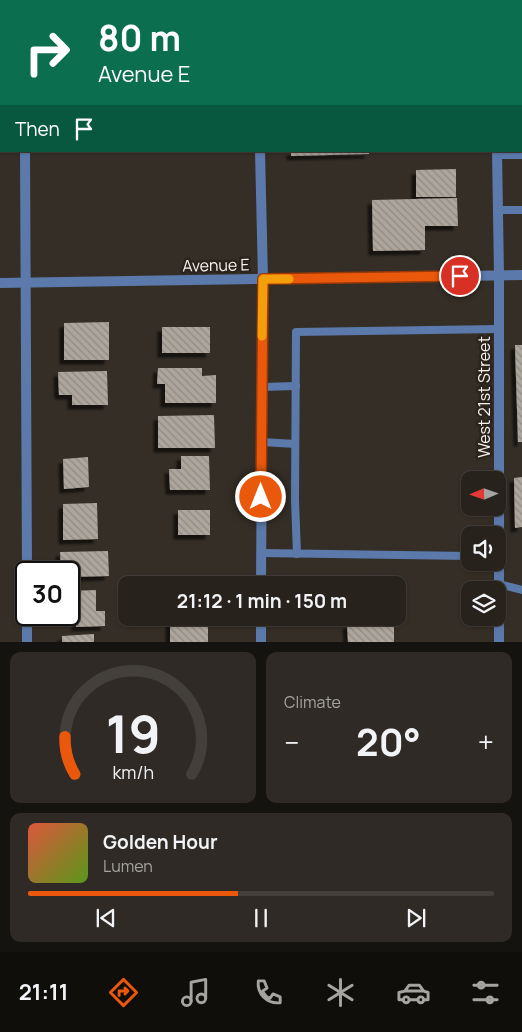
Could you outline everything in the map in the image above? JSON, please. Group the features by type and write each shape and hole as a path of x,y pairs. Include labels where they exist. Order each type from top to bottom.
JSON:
{"street":[{"path":"25,152 27,561"},
{"path":"260,152 263,279 261,576"},
{"name":"West 21st Street","path":"497,153 499,275 498,526"},
{"name":"Avenue E","path":"0,284 522,275"},
{"path":"27,626 27,642"},
{"path":"261,626 261,642"},
{"name":"West 21st Street","path":"499,626 499,642"}],"lane":[{"path":"497,153 522,155"},
{"path":"498,210 522,210"},
{"path":"297,554 295,444 296,332 499,330"},
{"path":"262,387 296,386"},
{"path":"262,442 295,444"},
{"path":"261,553 461,556"},
{"path":"506,586 522,590"}],"building":[{"path":"291,152 369,152 369,154 291,156"},
{"path":"456,169 456,197 416,197 416,170"},
{"path":"457,198 458,226 425,226 425,250 373,251 372,200"},
{"path":"109,322 109,360 64,360 64,323"},
{"path":"162,327 210,327 210,353 162,353"},
{"path":"515,345 522,345 522,442 518,442"},
{"path":"158,368 202,368 202,376 216,375 216,403 165,403 165,384 157,384"},
{"path":"107,371 108,405 72,405 72,395 59,395 58,372"},
{"path":"214,415 215,448 158,448 158,416"},
{"path":"181,456 209,456 210,490 170,490 169,469 181,469"},
{"path":"88,457 89,487 64,489 63,459"},
{"path":"522,477 522,527 515,528 514,478"},
{"path":"97,503 98,539 63,540 63,504"},
{"path":"178,510 210,510 210,535 178,535"},
{"path":"108,551 109,576 80,577 80,561 60,561 60,552"},
{"path":"96,590 96,611 105,611 105,626 76,627 80,626 80,591"},
{"path":"170,626 208,626 208,642 170,642"},
{"path":"347,626 394,626 394,642 348,642"},
{"path":"94,634 94,642 62,642 62,636"}],"slow traffic":[{"path":"262,336 263,279 289,279"}],"route":[{"path":"261,497 263,279 460,276"}]}
